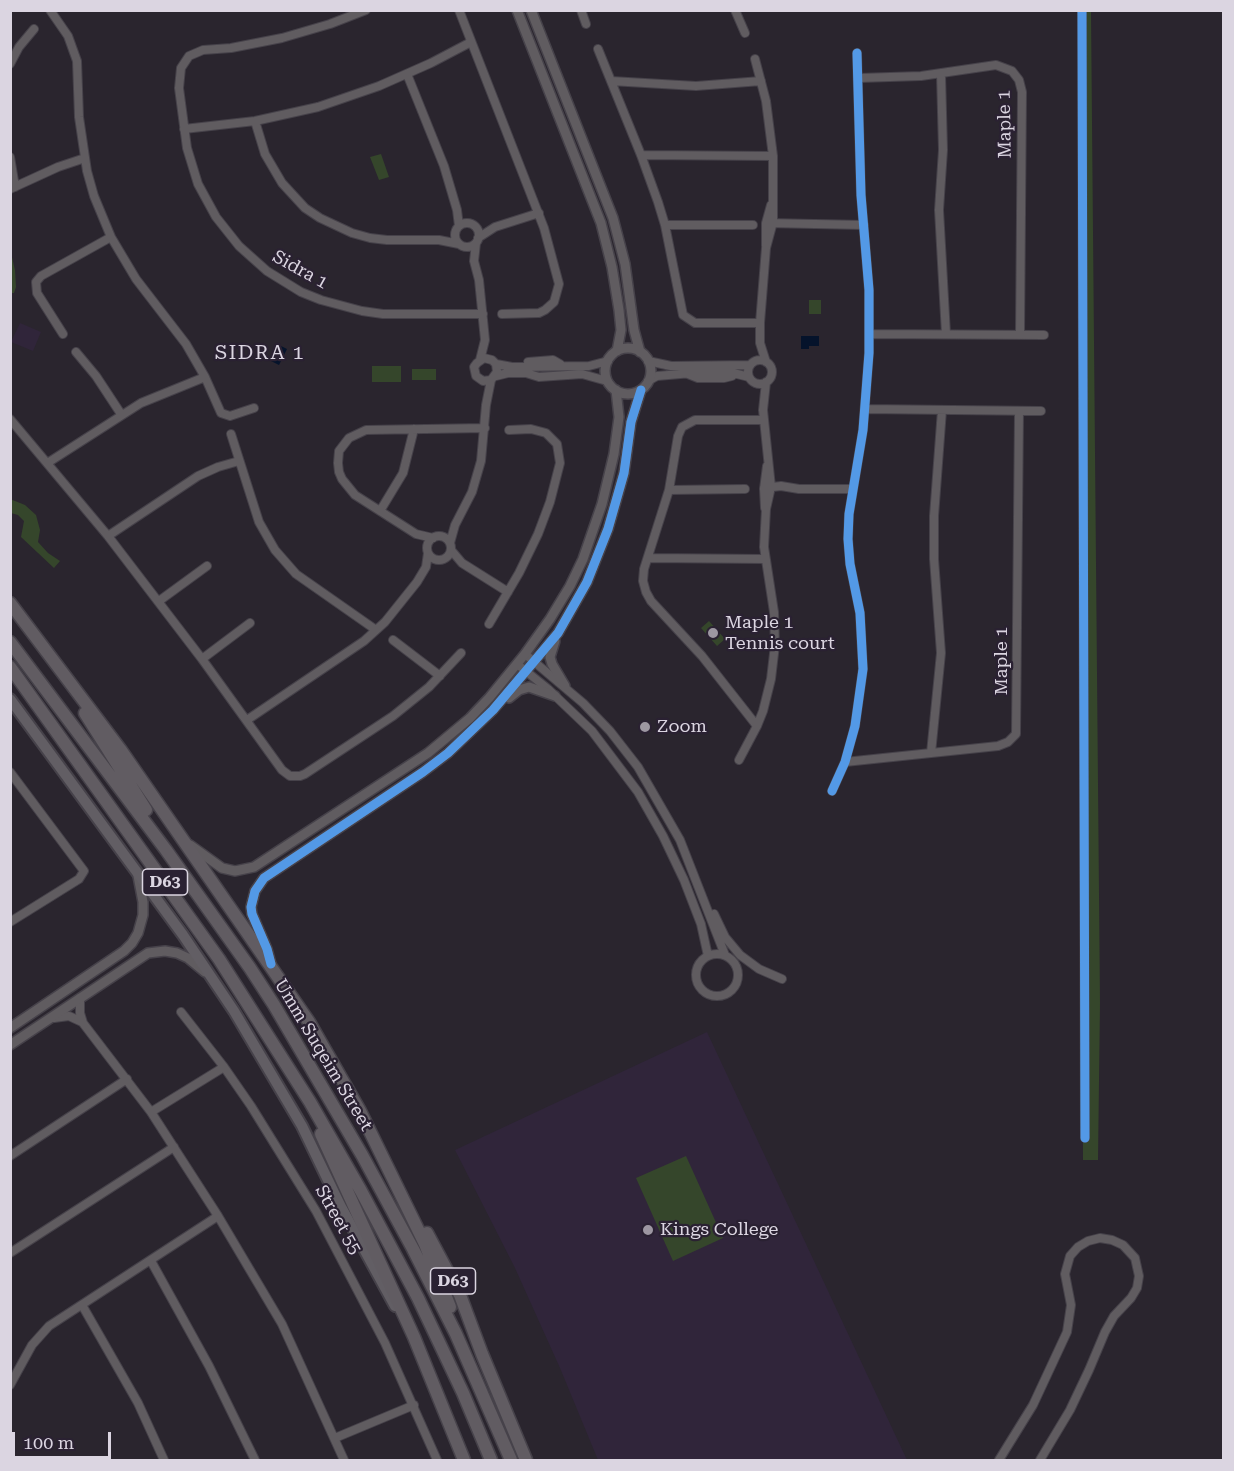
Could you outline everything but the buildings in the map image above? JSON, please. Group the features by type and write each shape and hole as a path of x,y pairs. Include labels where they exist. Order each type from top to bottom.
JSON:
{"main road":[{"path":"10,603 120,748 309,1022 360,1111 433,1263 446,1294 456,1334"},
{"name":"Umm Suqeim Street","path":"10,642 250,968 313,1071 396,1217 456,1334 511,1461"},
{"name":"Umm Suqeim Street","path":"10,667 214,951 310,1102 418,1298 455,1374 491,1461"},
{"path":"68,679 97,733 180,860 202,900"},
{"path":"10,699 212,978 290,1104 373,1267 414,1337"},
{"name":"Umm Suqeim Street","path":"310,1102 338,1174 414,1337 464,1461"},
{"name":"Umm Suqeim Street","path":"360,1111 453,1279 526,1461"}],"street":[{"path":"50,10 68,36 77,62 79,117 85,158 94,196 111,237 136,279 186,344 224,415 230,416 254,408"},
{"name":"Sidra 1","path":"366,10 330,24 282,38 196,52 184,61 179,88 189,157 198,184 216,217 252,259 283,281 321,300 362,311 394,314 483,314"},
{"path":"459,10 539,213 560,284 557,297 551,307 539,313 502,314"},
{"path":"517,10 601,223 612,267 621,330 617,351 608,361 605,371 607,381"},
{"path":"531,10 613,218 625,264 634,330 640,352 648,361 651,375 641,390 631,422 624,473 608,529 587,582 558,633 550,657 565,686"},
{"path":"581,10 586,24"},
{"path":"735,10 745,33"},
{"path":"1082,10 1085,1138"},
{"path":"10,64 19,47 34,29"},
{"path":"184,129 255,121 328,103 407,74 471,42"},
{"path":"598,49 641,155 665,225 681,311 686,319 700,323 760,323"},
{"path":"832,791 845,762 859,707 863,669 860,613 848,545 849,514 865,410 870,334 861,180 857,53"},
{"path":"740,760 758,726 771,679 775,645 774,612 765,559 768,463 762,401 771,369 766,362 760,343 766,248 772,203 773,156 769,121 755,59"},
{"name":"Maple 1","path":"858,78 900,78 996,65 1012,71 1021,86 1020,335"},
{"path":"407,74 444,166 456,205 455,238 474,261"},
{"path":"942,74 939,210 946,334"},
{"path":"611,81 696,86 761,81"},
{"path":"255,121 273,169 293,196 320,218 336,227 370,238 433,240 469,247 495,226"},
{"path":"641,155 773,156"},
{"path":"10,157 13,188 85,158"},
{"path":"456,205 478,232 474,261 485,340 494,362 493,378 486,405"},
{"path":"433,240 472,225 495,226 539,213"},
{"path":"665,225 753,225"},
{"path":"769,225 864,225"},
{"path":"63,334 37,293 36,282 41,276 111,237"},
{"path":"870,334 1044,335"},
{"path":"247,720 337,661 376,630 393,612 424,571 443,559 450,546 455,525 472,492 482,461 486,405 483,387 474,372 474,367 480,360 485,340"},
{"path":"760,343 748,374 762,401"},
{"path":"617,351 629,348 640,352"},
{"path":"76,352 122,414"},
{"path":"480,360 508,367 522,366 529,361 548,360 561,365 589,366 608,361"},
{"path":"648,361 670,366 752,364 758,360 766,362"},
{"path":"271,964 251,907 255,891 264,878 423,772 448,753 493,710 526,672 530,658 583,559 605,495 618,430 620,408 616,390 607,381 582,374 539,377 526,373 513,373 480,380"},
{"path":"648,381 657,376 687,373 702,379 724,378 736,374 766,382"},
{"path":"49,462 122,414 155,396 205,377"},
{"path":"616,390 631,393 641,390"},
{"path":"865,410 1041,411"},
{"path":"931,753 941,660 934,559 934,516 942,410"},
{"name":"Maple 1","path":"845,762 1003,745 1016,734 1019,411"},
{"path":"10,419 49,462 159,601 285,774 300,776 393,716 440,676 461,652"},
{"path":"758,726 702,656 651,601 643,581 669,490 678,436 686,424 700,420 764,420"},
{"path":"462,563 450,546 437,538 416,534 355,495 342,479 338,463 339,451 349,438 366,430 485,428"},
{"path":"380,511 403,473 414,429"},
{"path":"489,624 538,534 553,494 560,463 557,444 546,433 531,429 508,430"},
{"path":"231,434 259,522 280,556 296,574 376,630"},
{"path":"108,536 198,476 239,461"},
{"path":"669,490 745,489"},
{"path":"767,490 853,489"},
{"path":"424,571 428,551 437,538 455,525"},
{"path":"416,534 433,559 462,563 508,592"},
{"path":"648,558 765,559"},
{"path":"159,601 207,566"},
{"path":"202,659 250,623"},
{"path":"181,838 219,867 235,871 255,867 428,753 450,736 489,698 517,664 530,658 558,633"},
{"path":"393,640 440,676"},
{"path":"530,658 565,686 610,731 638,767 680,840 705,899 725,937 740,955 759,969 782,979"},
{"path":"517,664 586,725 609,750 624,771 651,814 684,880 701,924 708,956"},
{"path":"493,710 524,688 534,687 555,696"},
{"path":"10,771 83,868 83,874 69,885 11,920"},
{"path":"10,1028 118,955 135,938 142,921 143,902 138,873"},
{"path":"705,899 717,940 725,955 735,964 738,976 732,990 718,996 704,992 697,982 696,970 702,959 713,954 725,955"},
{"path":"10,1045 133,962 154,952 171,952 188,958 212,978"},
{"path":"80,998 83,1023"},
{"name":"Street 55","path":"181,1012 224,1067 294,1174 337,1248 385,1343 437,1461"},
{"path":"45,1021 65,1016 77,1018 83,1023 151,1112 218,1216 282,1324 344,1461"},
{"path":"151,1112 224,1067"},
{"path":"10,1156 127,1079"},
{"path":"10,1253 174,1147"},
{"path":"10,1385 32,1345 58,1319 218,1216"},
{"path":"999,1461 1037,1396 1067,1332 1071,1319 1071,1305 1065,1274 1070,1256 1088,1241 1100,1238 1112,1240 1123,1245 1135,1258 1139,1276 1137,1288 1104,1332 1070,1410 1040,1461"},
{"path":"151,1261 205,1357 255,1461"},
{"path":"82,1305 138,1403 164,1461"},
{"path":"335,1438 414,1405"}],"shaded area":[{"path":"20,323 41,332 33,351 11,342"},
{"name":"Kings College","path":"707,1032 907,1460 598,1460 515,1268 455,1150"}],"green space":[{"path":"1078,11 1091,11 1100,1003 1098,1160 1083,1160"},
{"path":"381,154 389,177 379,180 370,157"},
{"path":"11,253 15,270 14,293 11,293"},
{"path":"809,300 821,300 821,314 809,314"},
{"path":"372,366 401,366 401,382 372,382"},
{"path":"412,369 436,369 436,380 412,380"},
{"path":"10,499 25,505 36,515 40,530 38,542 60,561 54,568 21,537 24,521 18,515 11,513"},
{"name":"Maple 1 Tennis court","path":"709,621 725,639 717,646 701,628"},
{"path":"686,1156 723,1238 673,1261 636,1178"}],"water":[{"path":"801,336 819,336 819,346 801,349"},
{"path":"277,344 287,349 279,365 271,361"}],"cycle path":[{"path":"1082,10 1085,1138"},
{"path":"832,791 845,762 855,726 863,669 860,613 850,564 848,539 849,514 863,430 869,353 869,290 861,195 857,53"},
{"path":"271,964 251,907 255,891 264,878 448,753 493,710 558,633 587,582 608,529 624,473 631,422 641,390"}],"place":[{"name":"Maple 1 Tennis court","path":"713,633"},
{"name":"Zoom","path":"645,727"},
{"name":"Kings College","path":"648,1230"}],"district":[{"name":"SIDRA 1","path":"260,353"}]}
